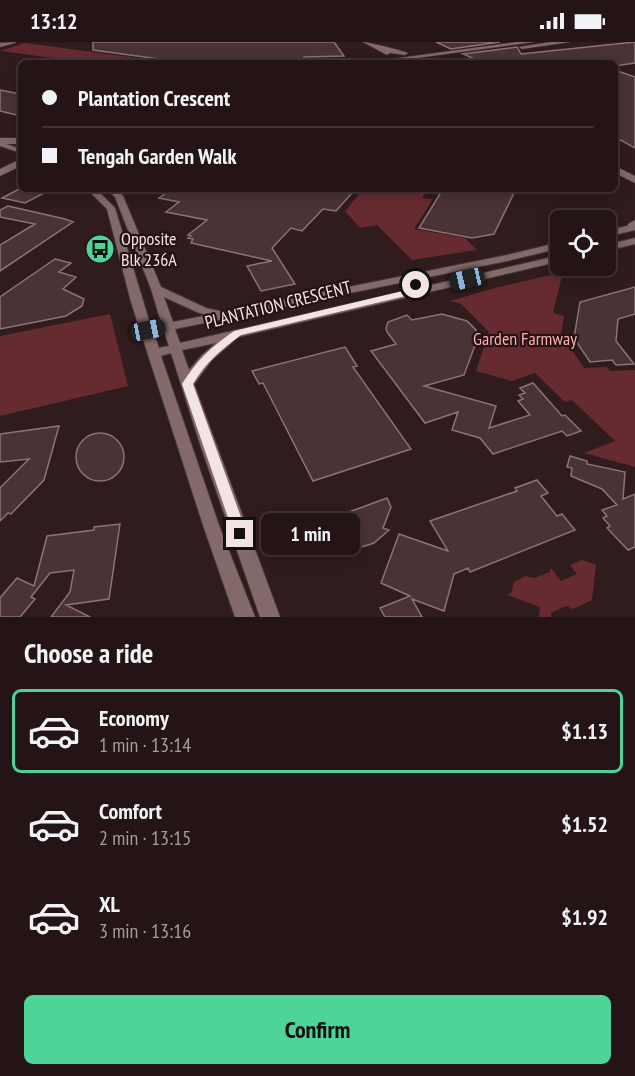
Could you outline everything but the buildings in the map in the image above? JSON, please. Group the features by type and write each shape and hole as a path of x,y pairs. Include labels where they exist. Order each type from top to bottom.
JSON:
{"street":[{"path":"1,43 13,42"},
{"path":"411,60 430,55 531,42"},
{"path":"423,60 567,42"},
{"path":"364,45 398,60"},
{"path":"375,50 430,55"},
{"path":"375,50 386,60"},
{"path":"361,60 370,56 375,50"},
{"path":"437,60 443,58"},
{"path":"0,142 18,141"},
{"path":"0,142 18,151"},
{"path":"0,153 18,159"},
{"path":"0,162 18,159"},
{"path":"0,175 18,159"},
{"path":"618,172 635,180"},
{"path":"0,175 18,173"},
{"path":"618,180 635,189"},
{"path":"93,192 111,208 137,302 212,528 245,617"},
{"path":"114,192 119,196 156,289 187,384 270,617"},
{"path":"616,231 634,226"},
{"path":"616,246 635,241"},
{"name":"PLANTATION CRESCENT","path":"148,330 550,247"},
{"name":"PLANTATION CRESCENT","path":"155,353 550,260"},
{"path":"403,279 416,285 411,292"},
{"path":"137,302 148,300 156,289"},
{"path":"156,289 202,311 224,315"},
{"path":"187,384 206,357 238,333"}],"green space":[{"path":"25,43 153,60 68,60 0,51"},
{"path":"361,192 426,192 422,198 433,199 414,229 465,238 477,250 412,260 377,225 360,228 345,211"},
{"name":"Garden Farmway","path":"550,275 562,276 553,313 564,316 561,334 584,368 607,367 610,371 635,370 635,467 584,453 615,441 572,400 565,402 535,373 512,381 476,371 489,332 461,304 450,301"},
{"path":"110,314 128,386 0,416 0,336"},
{"path":"582,560 596,565 592,600 573,609 566,606 551,613 551,617 539,617 540,607 507,595 511,593 514,582 526,576 534,578 550,572 550,567 561,581 577,574 570,565"}],"place":[{"name":"Opposite Blk 236A","path":"100,249"}],"route":[{"path":"240,534 187,384 198,366 214,349 238,333 411,292 416,285"}]}
